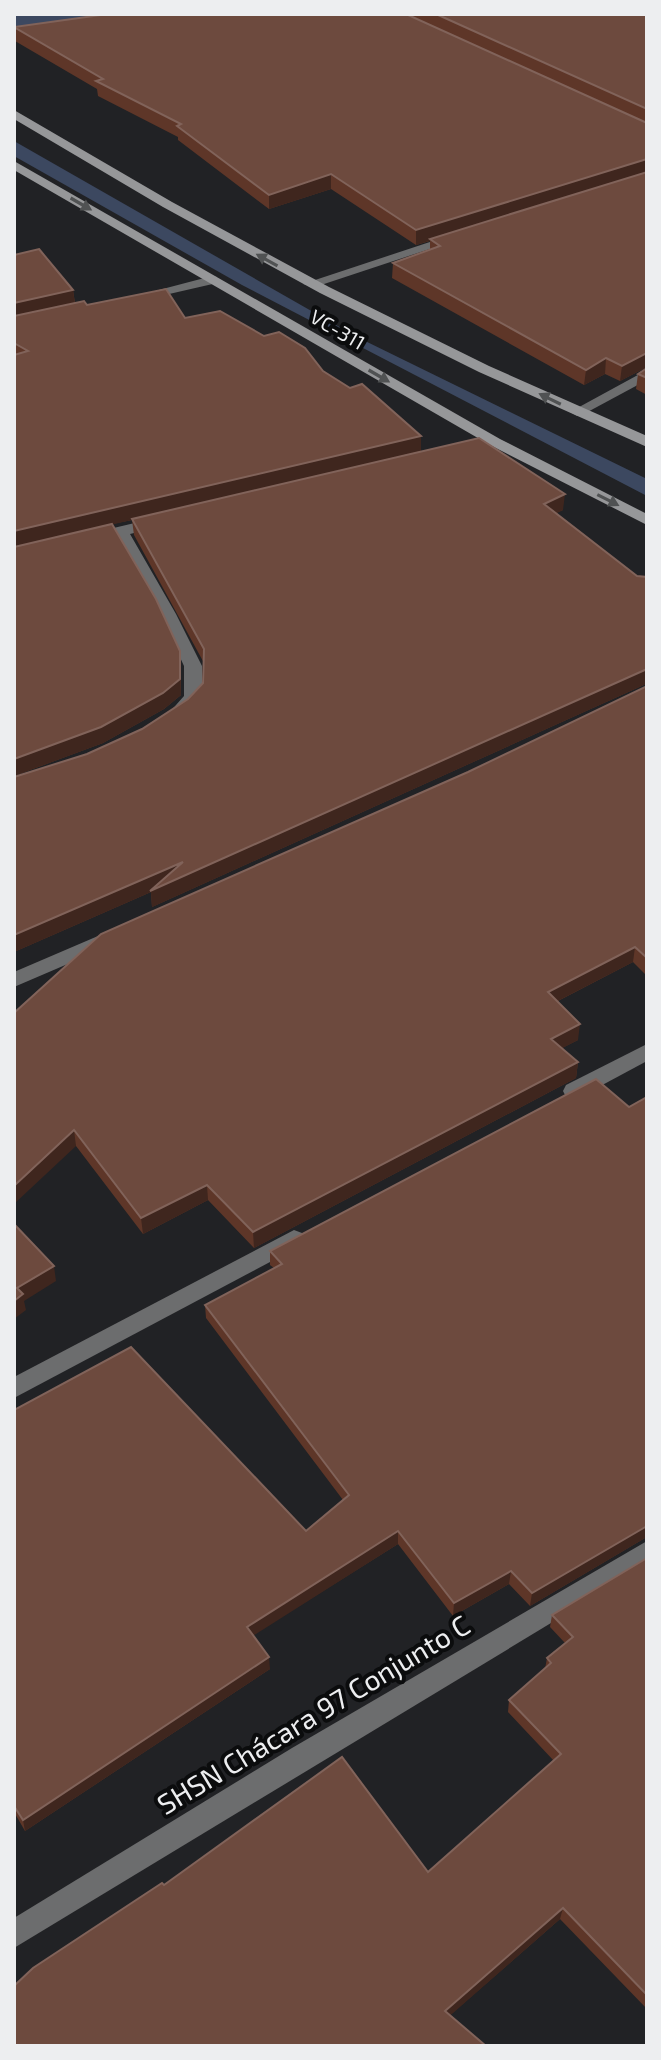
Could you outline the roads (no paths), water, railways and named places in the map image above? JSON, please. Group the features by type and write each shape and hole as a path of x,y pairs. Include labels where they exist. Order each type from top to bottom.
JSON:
{"main road":[{"path":"14,114 310,284 577,412 647,442"},
{"name":"VC-311","path":"14,165 495,442 647,520"}],"street":[{"path":"310,284 471,234"},
{"path":"121,301 212,280"},
{"path":"577,412 647,374"},
{"path":"464,450 495,442"},
{"path":"75,541 179,518"},
{"path":"120,531 168,614 193,666 193,697 182,711 164,723"},
{"path":"14,980 129,929"},
{"path":"549,1104 647,1052"},
{"path":"14,1388 309,1231"},
{"name":"SHSN Chácara 97 Conjunto C","path":"14,1934 301,1757 647,1552"}]}
